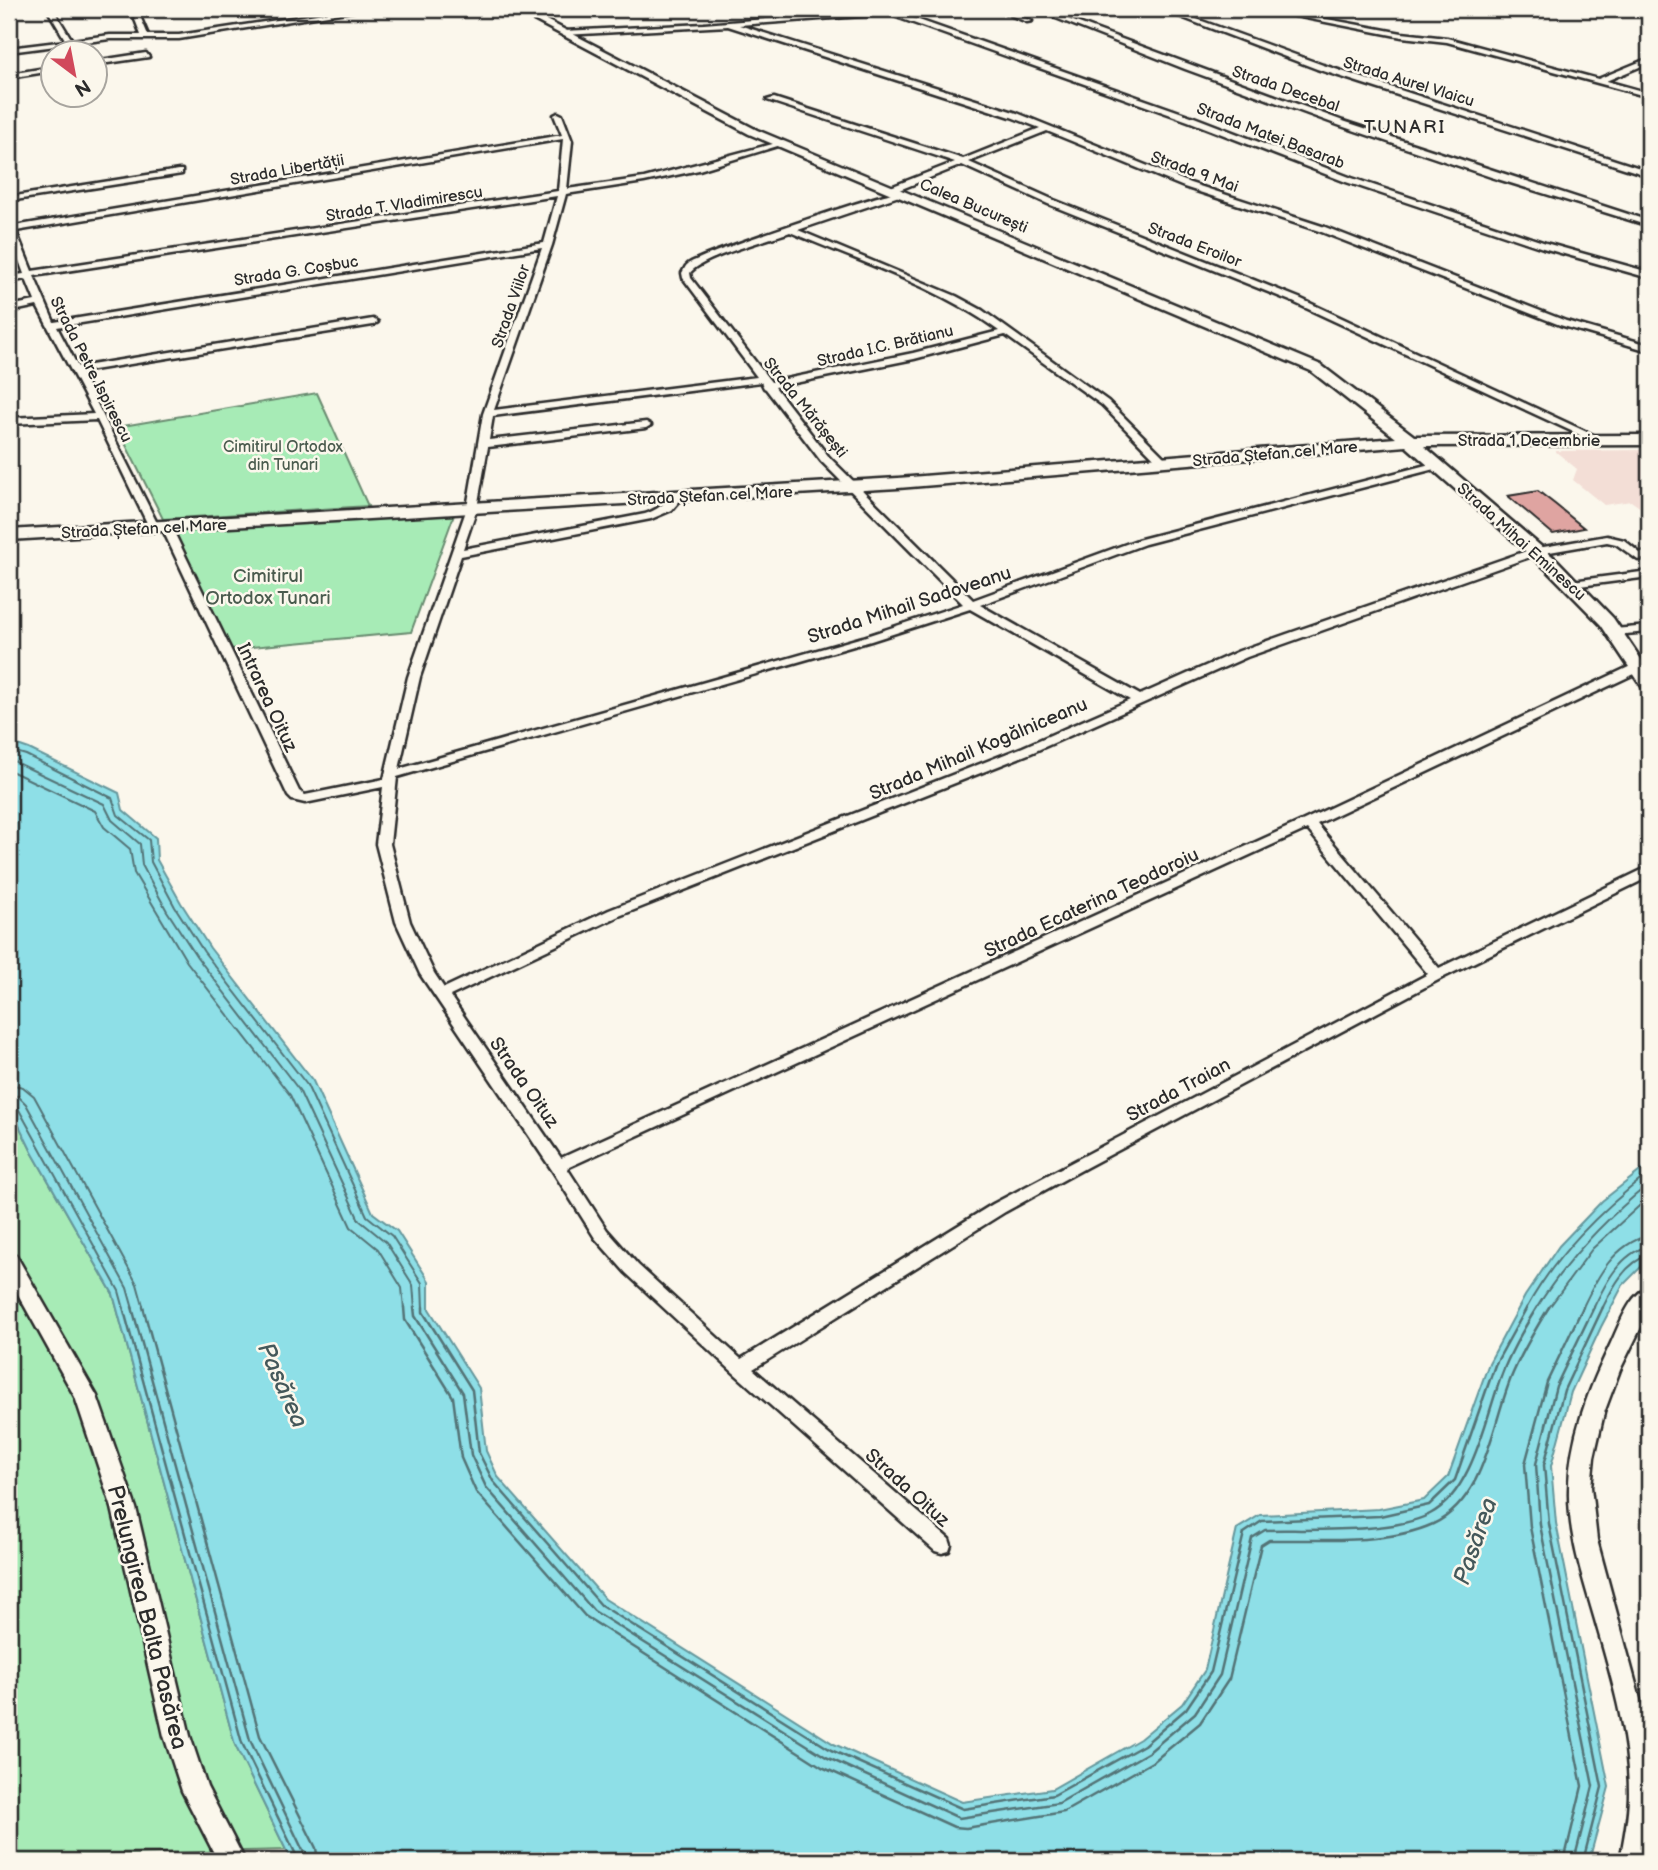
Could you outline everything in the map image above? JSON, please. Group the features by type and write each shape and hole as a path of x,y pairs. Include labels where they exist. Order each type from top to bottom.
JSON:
{"main road":[{"name":"Calea București","path":"519,9 721,118 1308,364 1329,377 1410,441"},
{"name":"Strada 1 Decembrie","path":"1410,441 1649,440"},
{"name":"Strada Ștefan cel Mare","path":"9,535 852,486 1166,463 1410,441"},
{"name":"Strada Mihai Eminescu","path":"1410,441 1572,584 1614,632 1649,684"}],"street":[{"path":"50,9 68,38"},
{"path":"134,9 146,38"},
{"path":"102,38 179,37 340,10 362,9"},
{"path":"564,33 921,9"},
{"path":"998,9 1029,22"},
{"name":"Strada Decebal","path":"1036,9 1204,75 1548,193 1649,224"},
{"name":"Strada Aurel Vlaicu","path":"1163,9 1329,70 1649,174"},
{"path":"1263,9 1402,35 1447,40 1649,95"},
{"name":"Strada Matei Basarab","path":"887,11 1191,119 1349,180 1546,246 1649,275"},
{"name":"Strada 9 Mai","path":"729,24 979,103 1048,128 1186,185 1322,229 1563,323 1649,348"},
{"path":"9,50 38,46"},
{"path":"108,61 146,55"},
{"path":"1600,81 1649,60"},
{"path":"9,76 38,71"},
{"name":"Strada Eroilor","path":"771,100 961,161 1051,202 1285,295 1599,440"},
{"name":"Strada Viilor","path":"472,508 488,414 548,245 562,193 566,136 558,115"},
{"name":"Strada Mărășești","path":"1048,128 961,161 895,192 717,254 691,266 686,273 764,382 825,459 971,605 1139,700"},
{"name":"Strada Libertății","path":"10,226 566,136"},
{"name":"Strada T. Vladimirescu","path":"9,279 668,176 780,144"},
{"path":"9,199 179,172"},
{"name":"Strada Petre Ispirescu","path":"10,226 13,240 50,325 160,527"},
{"name":"Strada I.C. Brătianu","path":"789,229 953,298 1008,331 1105,403 1166,463"},
{"name":"Strada G. Coșbuc","path":"50,325 548,245"},
{"path":"9,309 40,303"},
{"path":"75,370 373,322"},
{"name":"Strada I.C. Brătianu","path":"488,414 764,382 914,356 1008,331"},
{"path":"9,421 100,417"},
{"path":"483,444 646,425"},
{"name":"Strada Mihail Sadoveanu","path":"390,778 822,653 971,605 1141,542 1438,465"},
{"path":"455,554 647,517 663,512 673,505 678,497"},
{"name":"Strada Oituz","path":"472,508 414,677 390,778 383,844 403,922 440,995 558,1166 601,1234 740,1368 942,1545"},
{"name":"Intrarea Oituz","path":"160,527 293,793 305,799 390,778"},
{"name":"Strada Mihail Kogălniceanu","path":"440,995 614,913 990,765 1277,641 1536,551 1607,539 1620,542 1638,557 1649,555"},
{"path":"1572,584 1649,575"},
{"path":"1614,632 1649,629"},
{"name":"Strada Ecaterina Teodoroiu","path":"558,1166 1309,823 1639,667"},
{"path":"1309,823 1437,975"},
{"name":"Strada Traian","path":"740,1368 999,1208 1437,975 1649,872"},
{"name":"Prelungirea Balta Pasărea","path":"9,1260 86,1396 124,1508 147,1619 177,1736 195,1791 232,1861"},
{"path":"1633,1861 1640,1835 1643,1778 1634,1719 1584,1537 1580,1489 1584,1450 1601,1389 1635,1312 1649,1295"}],"shaded area":[{"path":"1649,450 1649,514 1631,501 1604,505 1573,480 1577,469 1555,451"}],"green space":[{"name":"Cimitirul Ortodox din Tunari","path":"317,393 368,506 163,519 117,427"},
{"name":"Cimitirul Ortodox Tunari","path":"454,515 411,632 231,649 173,531"},
{"path":"9,1105 32,1152 113,1294 235,1745 286,1850 9,1857"}],"water":[{"name":"Pasărea","path":"9,742 119,793 123,810 156,838 157,860 181,903 210,948 313,1081 373,1213 397,1231 429,1281 429,1309 479,1388 486,1451 498,1477 605,1599 834,1744 962,1802 1052,1789 1140,1739 1182,1704 1205,1670 1237,1529 1260,1515 1379,1509 1424,1500 1448,1477 1489,1363 1525,1296 1559,1246 1602,1201 1649,1164 1649,1259 1623,1285 1601,1327 1571,1392 1551,1466 1556,1523 1609,1787 1589,1861 294,1861 286,1850 235,1745 113,1294 32,1152 9,1105"}],"building":[{"path":"1538,491 1584,528 1553,534 1508,496"}],"district":[{"name":"TUNARI","path":"1405,126"}]}
